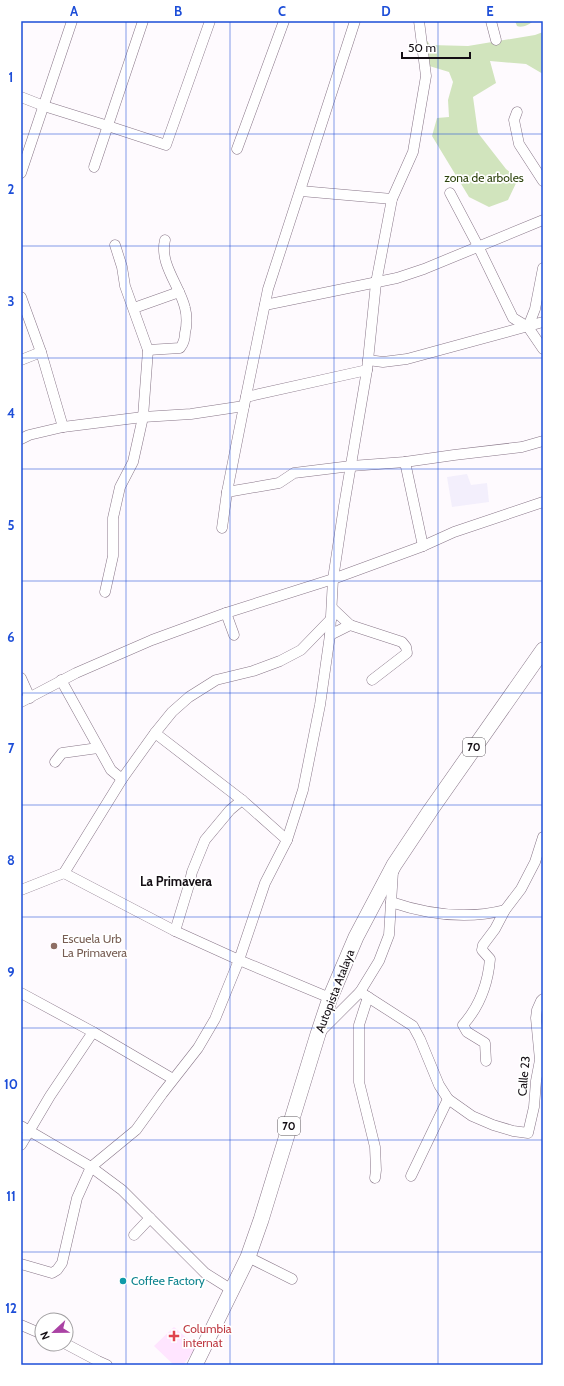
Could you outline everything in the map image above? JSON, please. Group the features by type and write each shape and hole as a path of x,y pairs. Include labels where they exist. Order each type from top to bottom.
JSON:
{"main road":[{"name":"Autopista Atalaya","path":"195,1365 248,1257 261,1220 330,998 356,937 394,865 443,792 543,650"}],"street":[{"path":"21,173 72,21"},
{"path":"94,167 143,21"},
{"path":"21,97 44,106 166,145 210,21"},
{"path":"237,150 284,21"},
{"path":"222,528 245,402 268,290 355,21"},
{"path":"21,1264 52,1273 62,1263 77,1198 91,1167 136,1130 173,1079 198,1048 224,998 239,960 265,883 287,840 303,790 320,705 330,635 333,579 368,365 376,282 392,199 413,152 426,76 419,21"},
{"path":"491,21 496,40"},
{"path":"517,112 514,120 520,144 543,181"},
{"path":"301,191 392,199"},
{"path":"450,193 513,318 528,327 543,349"},
{"path":"265,305 397,278 424,269 543,220"},
{"path":"148,350 180,348 184,344 186,308 166,259 164,248 165,240"},
{"path":"105,592 113,556 112,518 120,487 133,462 143,417 148,350 125,286 122,267 115,245"},
{"path":"528,327 535,309 543,268"},
{"path":"134,308 179,292"},
{"path":"21,297 41,352 63,427"},
{"path":"21,439 29,435 63,427 143,417 191,414 245,402 368,365 407,359 543,322"},
{"path":"21,360 41,352"},
{"path":"228,492 279,483 294,474 351,466 405,462 454,454 522,447 543,441"},
{"path":"405,462 423,546"},
{"path":"21,678 25,700 76,672 152,640 226,613 333,579 423,546 468,527 543,502"},
{"path":"226,613 234,635"},
{"path":"332,613 350,625 402,642 406,647 407,652 372,680"},
{"path":"21,890 64,873 122,779 155,732 172,712 189,697 216,680 253,671 280,661 301,650 332,613"},
{"path":"330,635 350,625"},
{"path":"61,680 111,770 122,779"},
{"path":"155,732 242,800 287,840"},
{"path":"55,762 62,753 98,748"},
{"path":"175,931 190,885 192,872 205,840 230,810 242,800"},
{"path":"486,1060 485,1043 467,1032 463,1025 472,1015 479,1003 489,968 490,959 482,950 505,910 521,889 535,862 543,837"},
{"path":"375,1178 375,1147 359,1082 359,1025 364,994 389,935 394,865"},
{"path":"64,873 175,931 239,960 330,998"},
{"path":"391,902 414,910 438,914 467,916 488,914 505,910"},
{"path":"21,993 93,1032 173,1079"},
{"path":"318,1034 364,994"},
{"path":"364,994 413,1026 439,1085 448,1099 411,1176"},
{"name":"Calle 23","path":"448,1099 472,1116 493,1125 513,1131 528,1133 534,1107 536,1081 540,1060 536,1018 537,1010 543,999"},
{"path":"21,1145 25,1129 50,1096 93,1032"},
{"path":"25,1129 91,1167 122,1190 205,1273 232,1290"},
{"path":"134,1235 150,1218"},
{"path":"248,1257 292,1279"},
{"path":"21,1325 34,1331"},
{"path":"74,1348 107,1365"}],"shaded area":[{"path":"467,474 471,485 487,483 489,502 452,507 447,477"},
{"name":"Columbia internat","path":"174,1327 197,1347 183,1365 174,1365 154,1346"}],"green space":[{"path":"515,21 533,21 521,27 517,26"},
{"name":"zona de arboles","path":"543,32 543,74 526,64 490,61 496,83 473,97 478,133 506,169 518,179 508,200 489,207 469,197 432,136 437,118 449,117 448,100 453,82 449,72 426,65 423,35 430,45 468,46 535,35"}],"place":[{"name":"Escuela Urb La Primavera","path":"54,946"},
{"name":"Coffee Factory","path":"123,1281"},
{"name":"Columbia internat","path":"174,1336"}],"district":[{"name":"La Primavera","path":"176,881"}]}
